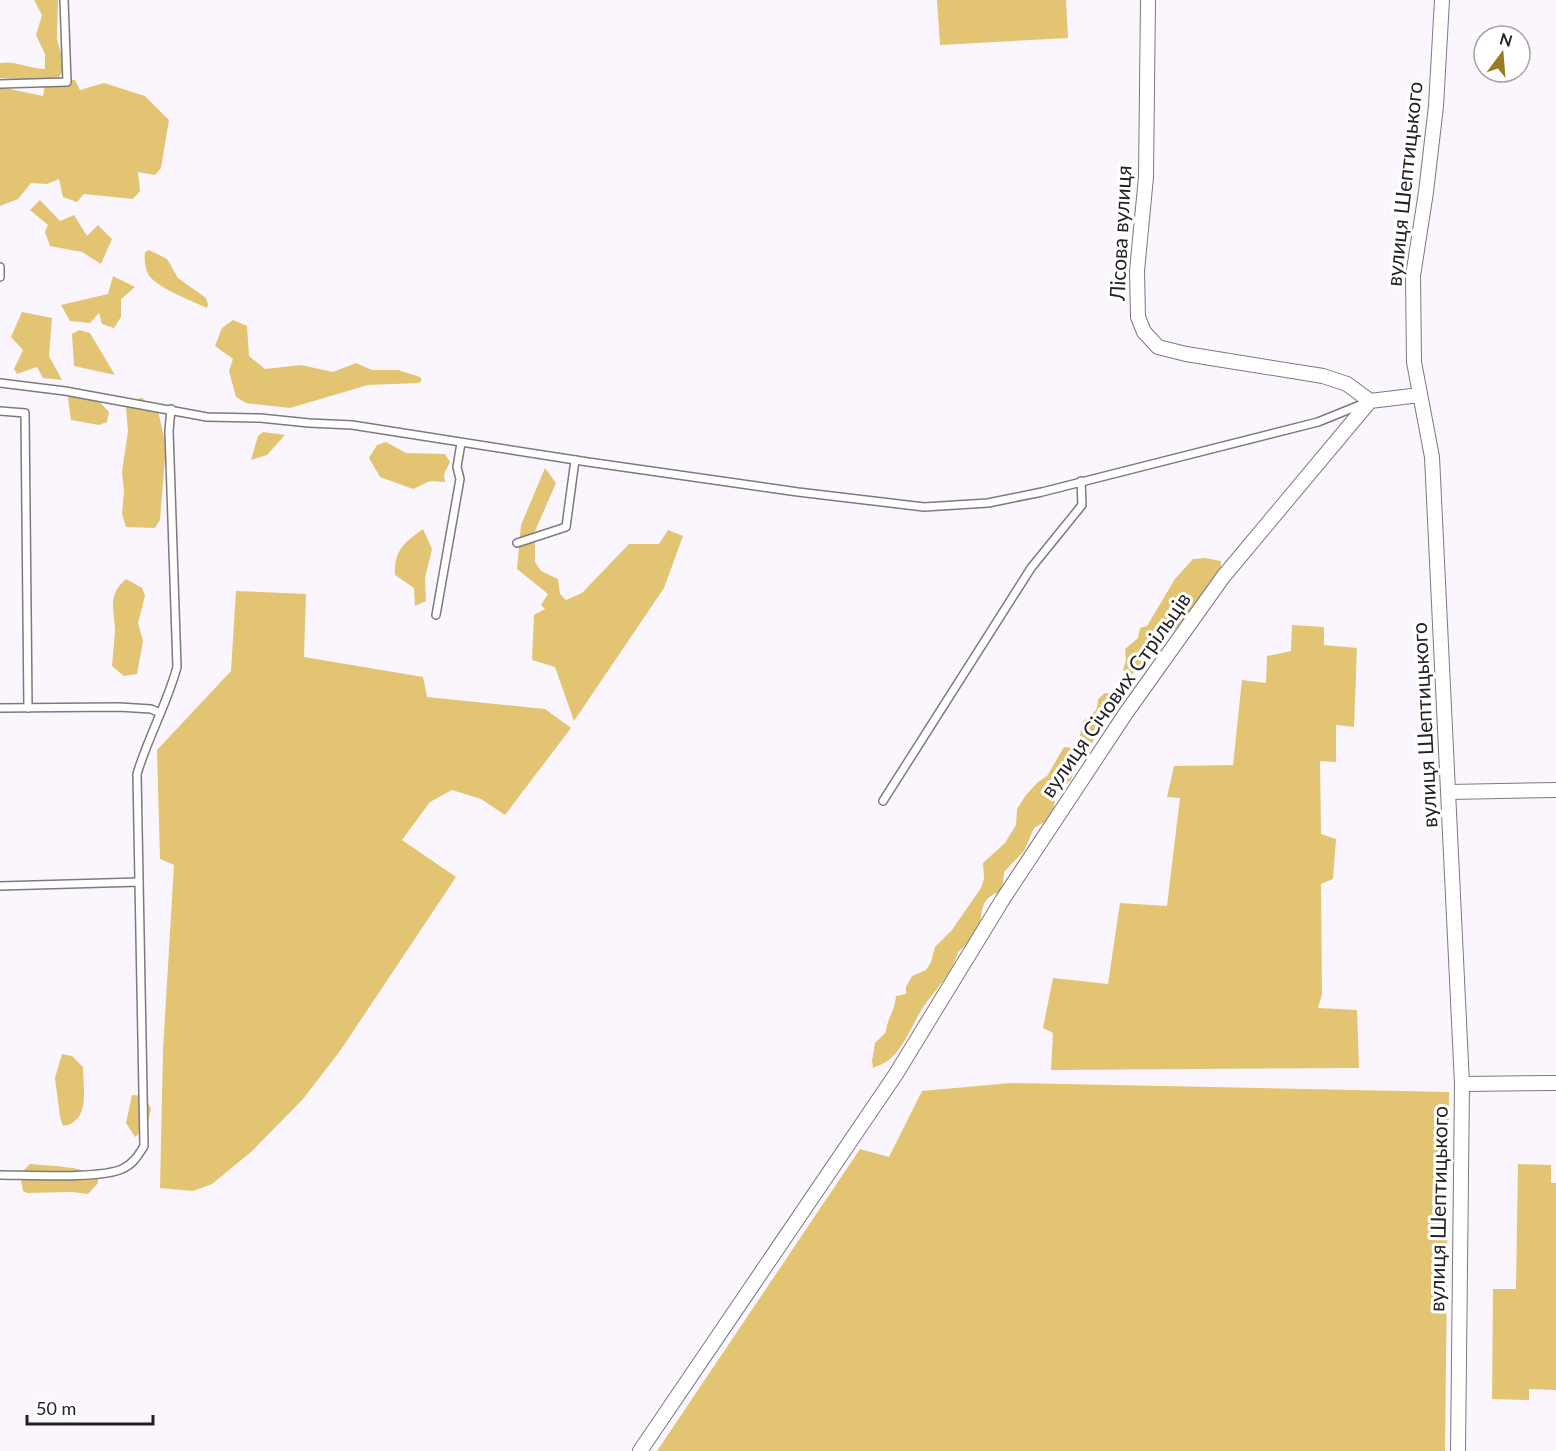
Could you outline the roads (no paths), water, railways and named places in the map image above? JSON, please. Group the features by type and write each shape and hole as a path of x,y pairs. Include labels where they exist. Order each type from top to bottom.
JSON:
{"street":[{"name":"Лісова вулиця","path":"1148,0 1146,177 1137,271 1138,317 1144,332 1158,347 1197,356 1323,376 1347,384 1370,401"},
{"name":"вулиця Шептицького","path":"1442,0 1436,106 1413,276 1414,363 1432,457 1462,1084 1458,1451"},
{"path":"1370,401 1420,395"},
{"name":"вулиця Січових Стрільців","path":"640,1451 896,1074 1003,899 1126,712 1223,577 1370,401"},
{"path":"1449,792 1556,790"},
{"path":"1462,1084 1556,1083"}],"lane":[{"path":"0,84 67,82 64,0"},
{"path":"0,267 0,277"},
{"path":"0,383 65,391 207,417 260,418 352,425 798,492 924,507 988,503 1081,482 1318,422 1370,401"},
{"path":"0,1175 95,1174 121,1170 135,1161 144,1146 137,774 143,753 171,691 177,667 169,431 171,409"},
{"path":"0,411 25,413 28,708"},
{"path":"436,615 460,479 457,467 460,443"},
{"path":"517,543 566,527 575,460"},
{"path":"883,801 1031,568 1082,505 1081,482"},
{"path":"0,708 119,707 151,709 160,713"},
{"path":"0,886 139,882"}]}
